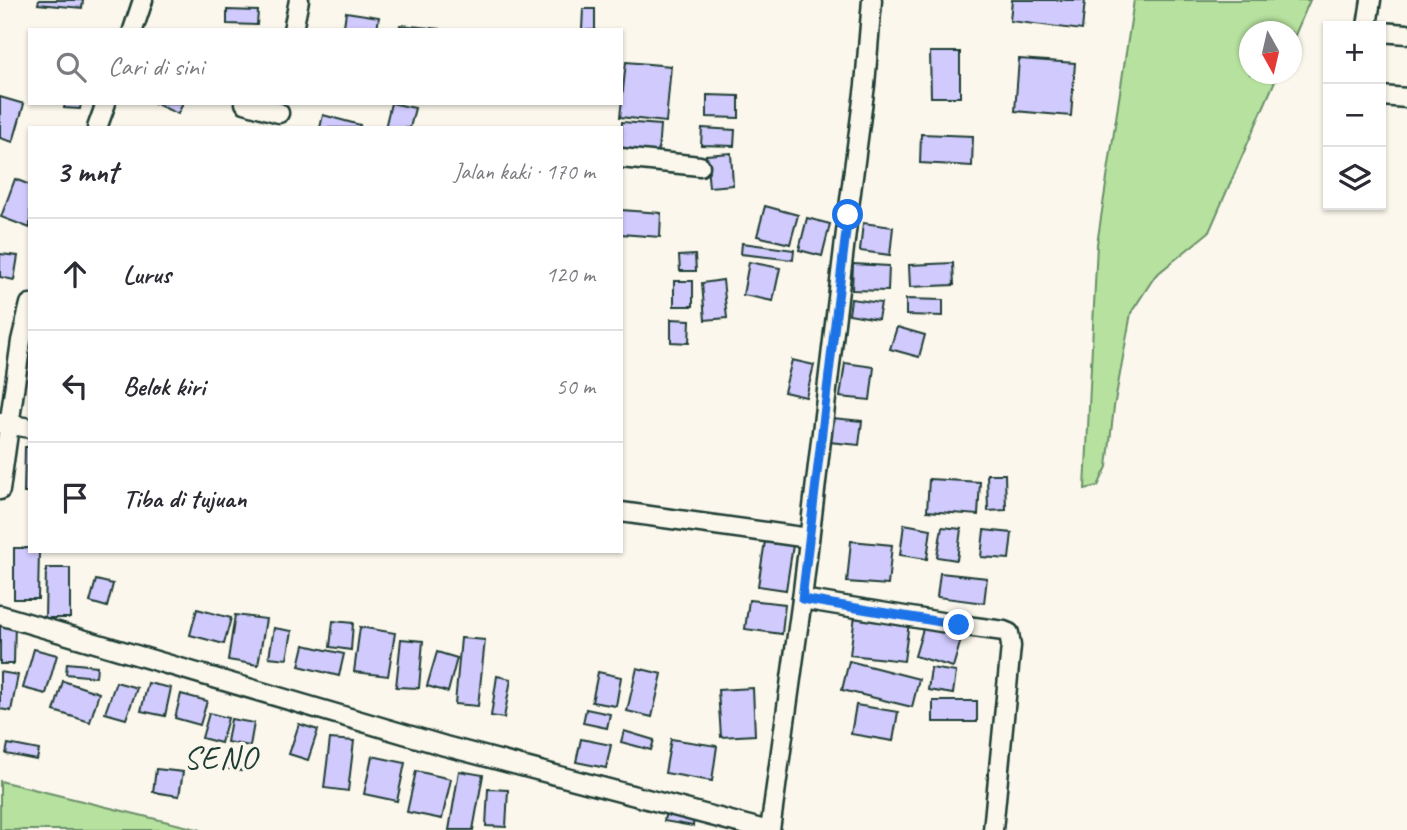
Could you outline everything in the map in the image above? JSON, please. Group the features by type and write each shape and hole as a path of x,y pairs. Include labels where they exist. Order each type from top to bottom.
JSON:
{"street":[{"path":"134,28 143,0"},
{"path":"293,28 299,0"},
{"path":"770,830 802,599 865,85 872,0"},
{"path":"1368,21 1371,0"},
{"path":"1386,32 1407,34"},
{"path":"1386,96 1407,98"},
{"path":"98,126 105,105"},
{"path":"250,105 278,115"},
{"path":"623,158 700,166"},
{"path":"0,491 5,424 28,312"},
{"path":"5,424 28,428"},
{"path":"623,512 809,538"},
{"path":"802,599 1009,633 1011,646 993,830"},
{"path":"0,615 446,746 765,830"}],"green space":[{"path":"1134,0 1310,0 1301,21 1239,21 1239,84 1274,84 1209,232 1155,276 1131,313 1114,407 1107,467 1098,486 1085,489 1097,244"},
{"path":"0,781 201,830 0,830"}],"building":[{"path":"39,0 83,0 82,8 38,4"},
{"path":"1012,0 1085,0 1082,30 1010,21"},
{"path":"583,9 595,9 595,28 582,28"},
{"path":"227,10 258,11 257,25 227,24"},
{"path":"346,12 379,17 377,28 344,26"},
{"path":"400,25 431,28 399,28"},
{"path":"930,52 960,52 960,97 931,97"},
{"path":"1019,59 1075,63 1071,116 1015,111"},
{"path":"626,62 671,66 666,122 620,117"},
{"path":"707,95 739,96 739,118 707,117"},
{"path":"0,97 24,104 13,142 0,138"},
{"path":"65,105 81,105 80,109 64,108"},
{"path":"158,105 182,105 178,114"},
{"path":"391,105 415,108 410,126 385,126"},
{"path":"323,115 360,125 360,126 320,126"},
{"path":"622,122 660,125 658,153 623,153"},
{"path":"702,128 735,130 734,146 701,145"},
{"path":"921,134 973,136 972,166 920,163"},
{"path":"731,153 733,185 709,187 706,155"},
{"path":"15,179 28,184 28,227 1,217"},
{"path":"765,206 798,215 790,244 757,236"},
{"path":"623,210 661,213 660,237 623,234"},
{"path":"807,218 830,224 822,256 799,250"},
{"path":"863,223 893,227 890,255 860,251"},
{"path":"742,243 794,250 793,260 741,254"},
{"path":"0,254 18,256 14,280 0,277"},
{"path":"695,255 696,271 680,271 679,256"},
{"path":"749,262 780,268 773,301 743,295"},
{"path":"953,263 954,285 910,287 909,265"},
{"path":"853,264 889,266 888,291 852,290"},
{"path":"723,280 727,318 705,320 702,283"},
{"path":"674,281 693,281 693,306 674,306"},
{"path":"851,299 881,303 878,319 849,314"},
{"path":"906,299 943,300 943,316 906,315"},
{"path":"671,319 690,320 689,343 671,342"},
{"path":"897,327 925,335 919,357 890,349"},
{"path":"792,360 814,365 806,397 784,392"},
{"path":"845,363 874,367 870,400 840,397"},
{"path":"832,418 862,421 859,445 829,442"},
{"path":"25,447 28,447 28,493 24,493"},
{"path":"987,474 1005,474 1006,510 988,511"},
{"path":"929,479 980,482 978,515 927,511"},
{"path":"904,524 931,529 927,559 900,555"},
{"path":"942,527 961,529 957,560 937,557"},
{"path":"984,530 1012,533 1009,559 981,557"},
{"path":"765,541 793,545 786,590 758,586"},
{"path":"851,541 892,545 888,585 847,582"},
{"path":"14,548 28,548 28,553 39,553 38,599 14,599"},
{"path":"46,568 70,568 70,618 45,618"},
{"path":"940,573 987,578 984,603 937,597"},
{"path":"96,580 113,584 107,607 90,602"},
{"path":"749,600 785,604 782,634 745,629"},
{"path":"197,609 231,618 224,644 190,635"},
{"path":"235,615 266,619 258,665 228,660"},
{"path":"855,615 909,622 904,661 850,655"},
{"path":"333,621 353,623 351,650 330,647"},
{"path":"0,622 15,622 14,664 0,664"},
{"path":"925,622 963,633 953,667 915,656"},
{"path":"360,627 395,633 388,676 354,672"},
{"path":"274,628 292,631 287,659 269,657"},
{"path":"461,638 485,640 478,706 455,704"},
{"path":"401,639 423,641 419,688 396,687"},
{"path":"304,645 344,654 339,676 299,666"},
{"path":"34,649 57,655 46,694 23,688"},
{"path":"437,652 457,658 448,692 427,686"},
{"path":"849,661 919,679 912,707 842,690"},
{"path":"67,663 97,666 96,677 66,674"},
{"path":"637,668 662,674 652,717 627,711"},
{"path":"931,668 956,672 953,694 928,690"},
{"path":"0,672 18,675 11,711 0,709"},
{"path":"598,672 621,677 616,706 592,702"},
{"path":"497,676 511,679 504,718 491,716"},
{"path":"63,681 99,693 90,722 54,711"},
{"path":"116,682 137,688 126,719 105,713"},
{"path":"148,683 171,688 165,716 141,711"},
{"path":"753,688 755,735 721,737 718,690"},
{"path":"181,694 207,701 200,725 175,718"},
{"path":"933,701 977,701 977,722 933,722"},
{"path":"856,705 898,712 893,741 851,734"},
{"path":"586,709 610,714 607,728 583,723"},
{"path":"209,713 228,718 221,743 202,738"},
{"path":"231,719 254,723 250,746 227,742"},
{"path":"299,724 318,730 308,760 289,754"},
{"path":"624,731 654,740 651,750 621,742"},
{"path":"330,739 354,741 348,791 324,788"},
{"path":"581,739 611,745 606,768 576,762"},
{"path":"671,739 717,746 712,781 665,773"},
{"path":"8,744 39,750 37,760 6,754"},
{"path":"372,756 405,763 397,801 364,794"},
{"path":"226,757 243,760 241,771 224,768"},
{"path":"156,769 183,772 179,796 153,792"},
{"path":"416,771 451,779 442,819 407,812"},
{"path":"459,771 483,775 473,830 449,830"},
{"path":"488,789 508,790 506,827 486,826"},
{"path":"666,811 694,816 693,826 664,821"}],"district":[{"name":"SENO","path":"221,757"}],"route":[{"path":"848,215 802,599 959,625"}]}
